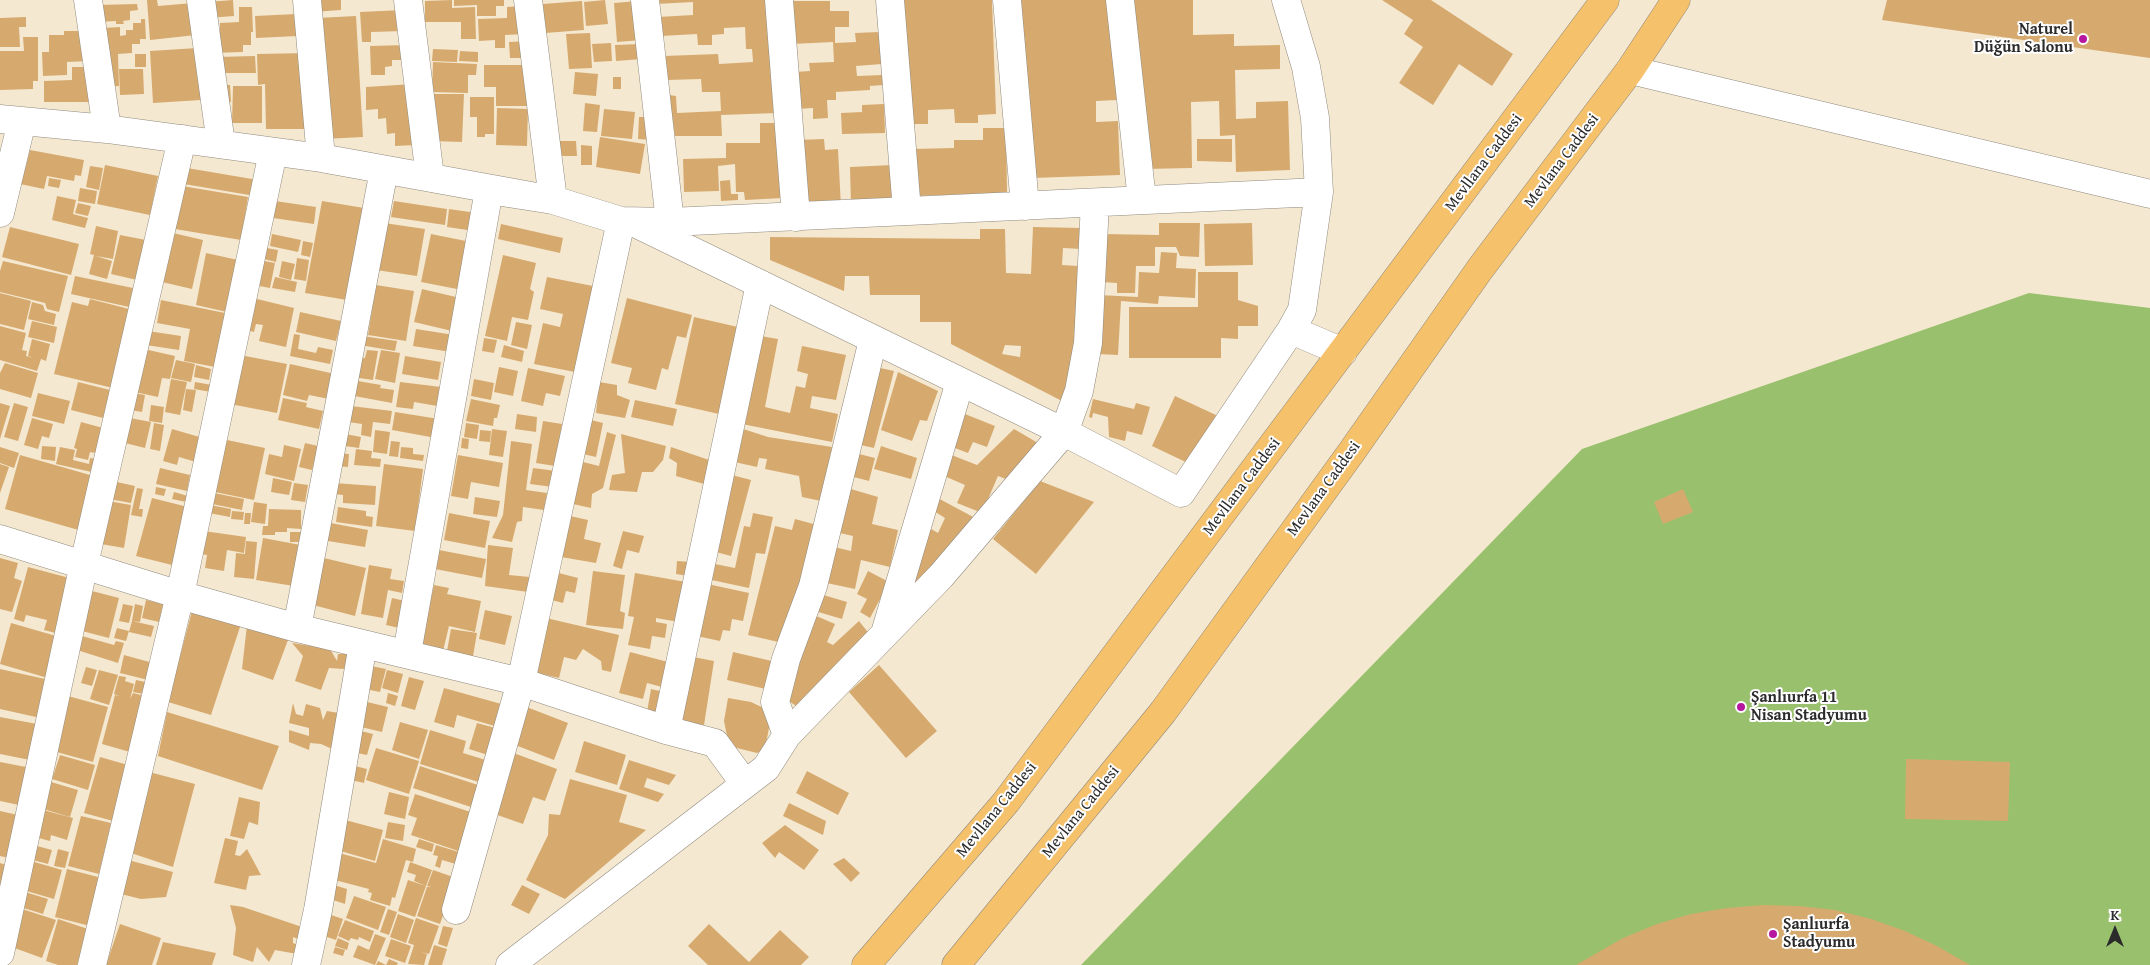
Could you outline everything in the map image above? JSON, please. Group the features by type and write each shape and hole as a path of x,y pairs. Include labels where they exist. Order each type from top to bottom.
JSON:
{"main road":[{"name":"Mevllana Caddesi","path":"866,965 1006,802 1605,0"},
{"name":"Mevlana Caddesi","path":"956,965 1163,712 1350,454 1480,269 1630,70 1676,0"}],"street":[{"path":"88,0 107,129"},
{"path":"201,0 221,144"},
{"path":"307,0 321,158"},
{"path":"408,0 430,177"},
{"path":"528,0 554,200"},
{"path":"644,0 670,222"},
{"path":"779,0 796,216"},
{"path":"890,0 907,212"},
{"path":"1007,0 1026,206"},
{"path":"1120,0 1142,200"},
{"path":"0,213 11,120 107,129 321,158 554,200 626,221 1064,432 1180,493 1291,330 1302,310 1318,192 1314,118 1306,67 1286,0"},
{"path":"1630,70 2150,194"},
{"path":"0,953 84,564 182,139"},
{"path":"92,965 180,595 273,152"},
{"path":"297,628 384,170"},
{"path":"406,654 489,190 554,200"},
{"path":"626,221 670,222 1318,192"},
{"path":"510,965 766,768 787,735 941,576 1064,432 1079,391 1088,344 1095,203"},
{"path":"456,910 521,682 626,221"},
{"path":"666,730 760,284"},
{"path":"1291,330 1343,352"},
{"path":"787,735 775,702 786,659 813,586 873,340"},
{"path":"885,632 960,382"},
{"path":"0,539 180,595 297,628 521,682 666,730 715,743 745,784"},
{"path":"306,965 318,910 363,644"}],"green space":[{"name":"Şanlıurfa 11 Nisan Stadyumu","path":"2029,293 2150,308 2150,965 1081,965 1582,449"}],"building":[{"path":"147,0 157,0 158,6 193,3 196,35 150,40"},
{"path":"233,0 234,16 208,18 207,2"},
{"path":"313,0 341,0 341,10 314,12"},
{"path":"452,0 452,8 475,7 476,39 461,39 461,22 425,22 425,1"},
{"path":"454,0 504,0 504,6 496,6 496,16 477,16 477,5 454,6"},
{"path":"605,0 608,24 586,26 584,2"},
{"path":"655,0 771,0 777,113 721,115 722,136 675,136 669,95 676,96 677,113 721,111 720,92 702,92 701,79 667,80 664,56 718,54 719,64 753,62 752,49 746,49 745,27 724,28 724,34 712,35 712,45 698,45 697,34 661,36 658,17 693,15 693,2 656,4"},
{"path":"900,0 992,0 996,114 978,115 978,123 955,123 954,109 928,110 928,124 910,124"},
{"path":"1016,0 1109,0 1117,100 1096,101 1096,122 1118,121 1120,175 1032,178"},
{"path":"1127,0 1193,0 1193,35 1234,34 1234,46 1280,45 1280,69 1235,70 1236,119 1256,118 1256,102 1288,101 1290,170 1236,172 1235,135 1220,136 1219,101 1191,102 1192,168 1145,169"},
{"path":"1382,0 1431,0 1513,54 1492,86 1459,64 1433,105 1399,83 1423,47 1404,34 1413,20"},
{"name":"Naturel Düğün Salonu","path":"1887,0 2150,0 2150,58 1882,20"},
{"path":"582,1 584,30 545,33 543,4"},
{"path":"638,1 642,40 617,42 614,3"},
{"path":"789,1 830,1 830,11 849,11 849,27 835,27 835,43 856,42 855,33 879,32 882,64 856,66 857,76 883,75 883,85 870,86 870,90 836,92 836,100 827,100 828,118 813,119 813,108 797,109 794,72 810,71 809,63 834,62 833,42 792,44"},
{"path":"137,4 138,10 130,11 130,20 123,21 124,24 116,24 116,21 99,22 98,5"},
{"path":"522,6 524,34 505,35 505,48 495,48 495,40 479,41 478,19 507,18 507,7"},
{"path":"239,7 252,7 253,32 251,32 251,45 243,45 243,52 212,53 211,30 220,30 220,23 239,22"},
{"path":"403,10 404,31 371,32 371,42 362,42 360,12"},
{"path":"296,14 298,36 256,38 255,16"},
{"path":"356,16 363,137 324,139 317,18"},
{"path":"26,17 26,27 19,27 20,47 0,47 0,18"},
{"path":"141,19 145,19 146,39 140,39 140,44 132,44 132,53 118,54 119,86 105,87 103,28 120,27 120,36 126,35 126,30 133,30 133,23 141,23"},
{"path":"64,31 89,31 89,61 67,62 67,75 43,76 42,52 49,52 49,35 64,35"},
{"path":"590,33 592,68 569,69 566,34"},
{"path":"23,37 38,37 38,81 33,81 33,89 0,90 0,51 24,51"},
{"path":"528,41 529,58 510,58 509,42"},
{"path":"611,43 612,61 594,62 592,44"},
{"path":"641,44 642,59 616,61 615,45"},
{"path":"407,45 407,60 392,60 392,66 385,67 385,75 371,75 370,46"},
{"path":"197,48 201,100 153,103 150,51"},
{"path":"433,49 458,50 457,62 432,61"},
{"path":"460,51 478,52 478,62 459,61"},
{"path":"308,53 309,129 266,129 265,84 258,85 257,54"},
{"path":"135,54 146,54 146,67 135,67"},
{"path":"255,56 256,73 216,73 216,57"},
{"path":"433,62 477,64 476,75 468,75 468,93 432,92"},
{"path":"484,65 532,65 532,106 496,106 496,87 484,87"},
{"path":"72,67 93,67 93,102 44,102 44,81 72,80"},
{"path":"119,69 143,69 144,94 120,95"},
{"path":"575,72 598,74 596,96 573,94"},
{"path":"613,77 621,77 621,89 613,89"},
{"path":"413,84 416,145 395,146 395,133 387,134 386,118 378,119 378,109 366,110 366,87"},
{"path":"219,85 230,85 231,102 220,103"},
{"path":"233,86 262,86 262,123 232,123"},
{"path":"431,94 464,94 462,142 433,141"},
{"path":"470,97 494,97 494,134 485,134 485,137 477,137 477,117 470,117"},
{"path":"585,103 600,105 597,132 583,131"},
{"path":"884,104 885,133 842,134 841,113 862,112 862,105"},
{"path":"497,108 528,109 527,146 496,145"},
{"path":"604,109 635,112 632,139 601,136"},
{"path":"639,117 651,117 651,140 638,139"},
{"path":"760,123 777,123 783,198 745,200 744,192 736,192 735,164 718,166 719,191 684,192 683,159 726,158 726,143 760,143"},
{"path":"983,128 1006,128 1007,193 915,196 912,149 954,148 954,140 983,140"},
{"path":"600,137 645,144 640,174 596,167"},
{"path":"824,139 825,150 838,149 841,207 802,209 798,140"},
{"path":"1197,139 1232,139 1232,162 1197,161"},
{"path":"551,141 576,141 577,156 551,156"},
{"path":"581,145 592,146 592,165 581,165"},
{"path":"30,150 84,160 81,176 75,175 74,181 47,176 44,189 20,184 23,165 26,166"},
{"path":"105,165 158,176 150,215 97,204"},
{"path":"892,165 895,205 851,206 850,167"},
{"path":"90,166 103,168 99,190 86,187"},
{"path":"187,168 258,180 255,196 184,184"},
{"path":"49,178 61,180 59,188 48,186"},
{"path":"730,180 731,194 738,194 738,200 721,201 720,181"},
{"path":"182,186 248,197 241,240 175,229"},
{"path":"80,188 97,191 95,204 78,201"},
{"path":"57,196 76,200 73,214 88,218 85,228 52,220"},
{"path":"275,201 316,207 314,224 273,218"},
{"path":"322,201 364,208 347,300 305,293"},
{"path":"394,201 447,209 445,225 391,217"},
{"path":"78,203 91,206 88,216 75,213"},
{"path":"449,209 477,213 474,231 447,227"},
{"path":"384,223 425,229 417,276 376,270"},
{"path":"1159,223 1200,223 1199,257 1180,256 1176,247 1155,247 1155,266 1136,266 1135,293 1117,293 1117,283 1102,282 1103,234 1159,235"},
{"path":"1252,223 1253,265 1205,266 1204,224"},
{"path":"501,224 563,238 560,253 498,239"},
{"path":"96,226 118,231 113,259 96,256 112,261 107,279 89,274 94,255 90,254"},
{"path":"10,227 79,244 71,275 2,257"},
{"path":"1033,227 1082,228 1081,249 1063,248 1062,265 1078,266 1076,340 1062,401 951,344 951,322 920,322 920,295 870,295 869,276 845,276 844,291 770,260 770,237 980,239 980,229 1005,229 1006,273 1031,274","holes":["1005,345 1021,346 1020,357 1002,354"]},
{"path":"173,233 203,240 192,289 162,282"},
{"path":"272,234 301,240 298,252 270,246"},
{"path":"431,234 471,242 462,290 421,282"},
{"path":"120,235 146,240 137,280 111,274"},
{"path":"303,241 313,243 310,257 301,255"},
{"path":"261,247 278,250 276,262 260,258"},
{"path":"1161,252 1177,253 1176,268 1196,269 1195,298 1159,296 1158,304 1121,301 1118,355 1096,354 1099,295 1138,297 1139,272 1159,273"},
{"path":"206,253 238,260 227,312 196,305"},
{"path":"503,255 536,263 530,289 534,292 528,320 512,317 507,341 485,336"},
{"path":"297,258 309,260 306,281 294,279"},
{"path":"259,260 275,263 270,288 254,285"},
{"path":"3,261 68,276 59,312 47,309 45,303 0,292 0,271"},
{"path":"282,261 295,264 291,280 279,277"},
{"path":"1198,272 1238,272 1238,300 1258,306 1258,326 1238,326 1238,339 1221,338 1221,358 1129,358 1129,307 1198,307"},
{"path":"75,276 133,288 129,307 71,294"},
{"path":"275,277 297,282 295,292 272,288"},
{"path":"547,277 593,286 575,372 534,364 543,323 560,327 563,314 540,309"},
{"path":"376,285 414,291 406,341 368,335"},
{"path":"422,289 460,298 452,331 414,322"},
{"path":"0,293 31,301 24,330 0,324"},
{"path":"253,298 294,308 286,347 259,341 263,325 256,324 254,332 246,330"},
{"path":"627,298 692,315 686,338 677,336 668,370 662,368 656,390 628,383 632,368 611,363"},
{"path":"90,299 133,310 113,388 54,374 72,302 88,306"},
{"path":"161,300 225,313 215,367 184,361 190,329 157,323"},
{"path":"32,302 43,305 45,311 56,314 54,325 28,319"},
{"path":"300,312 341,321 336,341 296,332"},
{"path":"694,317 738,327 719,414 675,404"},
{"path":"32,321 57,327 54,343 28,337"},
{"path":"516,322 532,325 527,349 511,345"},
{"path":"0,326 26,333 22,350 27,351 26,356 34,358 28,356 32,339 50,344 46,361 41,359 37,371 0,360"},
{"path":"416,329 454,335 451,352 413,346"},
{"path":"148,331 181,336 179,350 146,345"},
{"path":"294,334 300,335 298,349 316,353 318,347 333,350 330,364 290,356"},
{"path":"755,335 778,339 765,407 790,413 796,386 805,388 808,374 797,371 802,346 846,355 836,400 812,396 810,408 838,414 832,442 737,423"},
{"path":"362,336 397,341 395,351 360,345"},
{"path":"484,338 497,340 494,353 482,351"},
{"path":"504,345 524,351 522,362 501,357"},
{"path":"144,349 175,356 170,379 162,378 158,397 135,392"},
{"path":"367,350 378,351 373,380 352,377 356,357 365,358"},
{"path":"381,350 400,353 395,383 375,379"},
{"path":"240,355 287,364 277,413 230,404"},
{"path":"405,356 441,362 438,380 402,374"},
{"path":"176,360 195,364 191,382 171,378"},
{"path":"5,363 38,373 31,398 0,389 0,373"},
{"path":"290,364 335,374 329,399 309,395 307,401 283,395"},
{"path":"196,365 211,369 209,380 194,377"},
{"path":"871,366 894,371 874,448 852,443"},
{"path":"499,367 518,371 513,396 494,392"},
{"path":"528,368 565,376 560,396 546,393 543,406 521,401"},
{"path":"898,372 938,391 927,421 920,420 912,441 881,430"},
{"path":"171,379 187,382 180,415 165,412"},
{"path":"474,379 494,383 491,400 471,396"},
{"path":"352,380 381,385 380,388 394,390 392,403 349,395"},
{"path":"78,382 110,390 103,418 71,410"},
{"path":"195,382 212,385 211,392 194,389"},
{"path":"400,382 441,387 437,406 414,402 413,409 396,407"},
{"path":"599,382 617,385 617,395 630,400 625,418 596,413"},
{"path":"186,389 196,390 192,412 183,410"},
{"path":"38,393 70,401 64,424 32,416"},
{"path":"133,393 145,395 142,412 130,410"},
{"path":"1175,396 1216,415 1192,465 1152,446"},
{"path":"283,398 307,403 306,407 323,411 319,429 278,420"},
{"path":"471,399 500,405 497,418 494,418 493,426 466,421"},
{"path":"1093,399 1134,409 1136,403 1150,407 1142,435 1127,431 1125,441 1109,437 1108,417 1093,413 1092,418 1089,417"},
{"path":"635,400 677,409 673,426 631,417"},
{"path":"0,403 10,406 0,439"},
{"path":"14,403 28,407 18,441 4,437"},
{"path":"151,405 164,407 162,423 149,421"},
{"path":"351,406 392,411 390,424 373,422 371,437 361,435 362,424 348,422"},
{"path":"395,412 439,419 436,438 392,430"},
{"path":"960,412 995,426 987,447 973,442 968,453 947,445"},
{"path":"517,414 537,417 536,432 515,429"},
{"path":"32,418 53,424 49,438 42,436 38,449 24,445"},
{"path":"130,418 151,422 145,448 125,443"},
{"path":"591,420 603,423 596,457 583,454"},
{"path":"543,421 562,424 555,466 536,463"},
{"path":"81,422 103,428 96,453 90,452 88,460 75,457 77,449 74,448"},
{"path":"154,423 164,425 160,451 150,449"},
{"path":"466,423 479,425 477,439 464,437"},
{"path":"737,427 768,437 832,447 821,501 802,497 799,476 765,469 767,459 759,458 757,467 730,461"},
{"path":"172,429 203,438 196,462 179,457 177,465 163,461"},
{"path":"492,429 507,431 503,457 489,455"},
{"path":"1014,429 1038,443 1011,481 998,476 982,513 957,503 965,485 935,472 944,452 977,465"},
{"path":"375,430 390,432 387,454 373,452"},
{"path":"480,430 491,431 490,442 479,441"},
{"path":"607,432 616,435 603,488 592,494 591,508 573,504 583,462 599,466"},
{"path":"340,433 361,437 359,448 338,445"},
{"path":"621,434 666,446 663,460 653,472 642,472 637,492 609,490 612,475 625,473"},
{"path":"462,438 469,439 468,449 461,448"},
{"path":"227,440 265,448 254,500 215,492"},
{"path":"391,441 400,442 398,457 389,456"},
{"path":"511,441 532,444 526,490 547,493 544,510 523,507 522,521 517,522 512,542 492,538 503,515"},
{"path":"305,443 318,446 312,470 299,467"},
{"path":"284,445 301,449 294,481 265,474 269,454 282,457"},
{"path":"42,446 56,447 55,461 41,459"},
{"path":"881,446 917,458 911,479 874,469"},
{"path":"0,447 19,453 14,468 0,463"},
{"path":"60,447 75,450 73,460 89,464 90,458 99,460 96,473 56,464"},
{"path":"401,447 413,448 413,454 424,455 423,461 400,458"},
{"path":"671,447 712,461 704,484 676,476 677,463 669,458"},
{"path":"356,449 372,451 371,458 381,459 380,467 354,465"},
{"path":"851,452 875,458 869,481 846,475"},
{"path":"338,453 349,454 348,467 337,466"},
{"path":"20,455 97,477 82,531 5,509"},
{"path":"458,455 503,463 499,487 471,482 468,499 451,496"},
{"path":"0,464 9,467 0,493"},
{"path":"384,464 423,469 415,531 376,526"},
{"path":"160,468 190,475 187,491 156,484"},
{"path":"533,468 556,471 553,487 530,484"},
{"path":"732,475 751,480 731,556 712,551"},
{"path":"273,478 292,482 289,495 271,492"},
{"path":"112,481 135,486 131,503 109,499"},
{"path":"1040,481 1094,502 1036,574 993,539"},
{"path":"294,483 308,485 305,502 291,500"},
{"path":"334,483 376,486 375,505 343,503 343,495 333,494"},
{"path":"156,487 166,489 164,496 155,494"},
{"path":"844,487 878,497 872,524 898,530 890,567 861,560 855,589 822,582 830,546 851,551 853,536 831,531"},
{"path":"137,488 143,489 139,509 143,509 142,517 131,515"},
{"path":"1683,489 1693,512 1663,524 1654,502"},
{"path":"174,492 188,496 186,502 172,499"},
{"path":"214,493 244,499 242,510 212,504"},
{"path":"934,496 977,519 895,619 926,526 938,533 945,518 929,508"},
{"path":"475,497 500,501 497,517 473,514"},
{"path":"152,498 188,507 172,565 136,556"},
{"path":"108,501 131,505 124,548 101,544"},
{"path":"254,502 267,504 265,524 251,522"},
{"path":"210,505 231,509 230,517 209,513"},
{"path":"338,507 366,511 366,516 373,517 372,527 336,522"},
{"path":"269,509 301,510 301,529 287,528 287,532 275,532 275,535 262,535 263,526 268,526"},
{"path":"232,511 244,512 243,520 231,519"},
{"path":"245,513 251,513 250,524 244,524"},
{"path":"449,513 490,521 485,548 444,540"},
{"path":"753,513 773,517 765,554 756,553 749,588 707,579 710,563 735,568 744,526 750,527"},
{"path":"570,516 588,520 584,539 601,543 596,563 561,557"},
{"path":"795,519 817,525 787,644 748,635 775,526 792,530"},
{"path":"325,522 368,530 365,547 322,540"},
{"path":"204,531 246,537 244,553 227,550 224,571 205,568 207,555 201,554"},
{"path":"623,531 644,536 639,553 627,550 622,569 613,566"},
{"path":"290,532 303,532 303,542 290,542"},
{"path":"263,538 301,545 294,586 256,580"},
{"path":"246,541 257,542 254,579 234,577 236,553 245,554"},
{"path":"488,545 513,548 509,575 530,577 528,592 485,586"},
{"path":"439,550 486,559 482,578 435,569"},
{"path":"0,558 18,563 14,578 22,581 12,612 0,609"},
{"path":"324,558 366,568 355,616 313,605"},
{"path":"677,561 690,562 688,576 676,574"},
{"path":"369,565 392,569 390,579 404,581 402,593 388,590 383,618 361,614"},
{"path":"28,567 77,580 63,635 44,630 47,620 26,615 24,622 14,619"},
{"path":"593,571 625,575 620,611 625,613 623,629 586,625"},
{"path":"868,571 889,582 870,618 860,612 867,599 857,594"},
{"path":"555,572 578,578 575,593 566,591 563,603 548,599"},
{"path":"635,573 686,582 679,622 656,618 656,622 667,624 665,638 652,636 650,649 628,645 634,617 628,616"},
{"path":"703,583 749,593 743,621 732,619 730,631 723,630 720,641 692,635"},
{"path":"434,585 449,588 447,594 481,601 475,632 449,626 443,651 420,646"},
{"path":"92,591 119,598 109,638 82,631"},
{"path":"820,594 847,602 842,619 815,611"},
{"path":"392,598 405,601 399,628 386,625"},
{"path":"146,600 163,604 159,622 142,618"},
{"path":"123,604 133,606 129,623 119,621"},
{"path":"135,604 143,606 140,622 132,621"},
{"path":"485,610 512,616 505,645 479,639"},
{"path":"192,611 241,624 211,715 168,702"},
{"path":"814,615 835,624 827,642 833,645 859,621 874,640 802,710 783,697"},
{"path":"546,618 619,635 611,672 602,670 601,661 583,649 576,660 564,657 559,678 533,672"},
{"path":"132,621 154,626 151,637 129,632"},
{"path":"11,623 63,638 51,679 0,664"},
{"path":"247,625 288,640 273,680 242,669"},
{"path":"117,628 129,631 126,641 114,638"},
{"path":"451,629 477,633 473,656 447,651"},
{"path":"82,636 114,645 116,641 124,643 118,663 77,650"},
{"path":"292,643 330,649 337,661 338,654 348,654 344,669 329,668 321,690 295,681 303,656"},
{"path":"630,652 668,662 662,687 647,683 643,699 619,693"},
{"path":"733,652 776,662 770,690 727,680"},
{"path":"124,655 153,663 148,680 120,673"},
{"path":"688,656 714,661 704,725 678,721"},
{"path":"879,665 937,731 906,758 849,692"},
{"path":"371,666 386,669 380,692 365,689"},
{"path":"86,667 97,670 92,686 81,683"},
{"path":"0,669 54,681 45,719 0,709"},
{"path":"99,670 118,675 109,705 90,699"},
{"path":"387,670 403,674 398,693 382,688"},
{"path":"119,676 126,677 125,681 134,684 130,699 133,693 145,696 130,752 102,744 115,695 120,696 114,694"},
{"path":"409,677 424,681 415,710 401,706"},
{"path":"136,680 150,683 148,695 133,692"},
{"path":"444,688 505,705 498,727 457,715 454,728 434,722"},
{"path":"651,689 664,692 660,714 647,712"},
{"path":"388,693 398,696 395,706 386,703"},
{"path":"68,696 108,707 93,762 53,751"},
{"path":"728,698 751,702 772,712 765,749 757,753 729,746 724,721"},
{"path":"363,701 388,707 382,732 357,726"},
{"path":"293,703 296,714 303,716 306,704 320,708 323,720 327,711 345,714 332,749 321,744 310,743 309,750 289,742 289,730 309,736 309,728 289,723"},
{"path":"524,706 568,723 554,760 510,743"},
{"path":"167,712 279,746 262,790 158,756"},
{"path":"0,717 37,724 30,760 0,754"},
{"path":"400,722 428,730 419,759 392,750"},
{"path":"477,723 499,729 491,756 469,749"},
{"path":"357,730 373,734 367,755 352,752"},
{"path":"430,730 466,741 463,753 489,761 482,783 420,764"},
{"path":"584,741 626,755 617,785 575,772"},
{"path":"376,748 419,761 409,794 366,780"},
{"path":"508,751 557,769 545,801 533,797 523,824 486,811"},
{"path":"60,755 95,765 88,790 52,779"},
{"path":"100,757 128,765 113,821 84,813"},
{"path":"1906,759 2010,762 2008,821 1905,819"},
{"path":"629,760 676,775 669,785 647,778 644,787 664,794 658,802 619,789"},
{"path":"0,762 26,767 19,805 0,801"},
{"path":"351,765 367,769 364,783 347,779"},
{"path":"420,766 481,786 474,808 413,788"},
{"path":"807,771 849,793 838,815 796,793"},
{"path":"149,772 195,784 173,867 131,853"},
{"path":"570,779 627,795 619,822 646,830 565,899 526,880 548,835 549,814 560,815"},
{"path":"51,782 78,790 70,817 43,809"},
{"path":"389,792 409,797 405,819 384,814"},
{"path":"415,794 480,815 467,854 411,835 417,818 408,815"},
{"path":"239,797 260,802 258,825 249,822 244,839 230,836"},
{"path":"789,803 826,821 823,835 783,816"},
{"path":"43,810 73,818 67,840 51,835 50,841 35,837"},
{"path":"0,811 18,815 9,858 0,856"},
{"path":"81,816 111,823 99,874 68,866"},
{"path":"345,820 383,830 375,861 337,850"},
{"path":"388,822 405,825 403,841 385,838"},
{"path":"785,825 819,850 804,870 779,852 775,858 762,843"},
{"path":"225,838 238,841 235,855 240,856 247,849 261,875 249,876 246,890 214,883"},
{"path":"383,839 416,849 413,862 406,860 395,898 392,897 390,906 370,900 372,893 368,892 369,889 331,879 339,853 376,863"},
{"path":"419,839 434,844 432,852 416,847"},
{"path":"436,845 462,853 459,865 442,860 440,868 435,866 438,856 433,855"},
{"path":"37,846 52,850 48,864 33,860"},
{"path":"58,849 69,852 65,868 54,866"},
{"path":"844,858 860,873 851,882 833,864"},
{"path":"128,860 173,872 166,897 141,899 117,893"},
{"path":"31,861 62,870 54,899 23,890"},
{"path":"410,862 432,870 426,886 414,881 416,875 407,872"},
{"path":"0,863 9,866 0,896"},
{"path":"67,869 102,878 90,926 55,917"},
{"path":"433,870 456,878 440,924 417,916 427,887 431,887 427,886"},
{"path":"408,880 426,886 415,917 398,911"},
{"path":"334,885 347,889 345,904 330,899"},
{"path":"522,885 540,894 529,914 511,905"},
{"path":"25,892 48,899 43,914 20,907"},
{"path":"354,896 386,907 378,930 346,918"},
{"path":"230,905 243,907 305,928 302,941 293,937 293,943 298,945 297,954 275,950 269,962 257,947 253,962 233,955 236,928"},
{"name":"Şanlıurfa Stadyumu","path":"1763,905 1835,910 1871,919 1905,931 1937,946 1970,965 1576,965 1623,938 1657,924 1691,914"},
{"path":"22,909 56,920 42,958 9,946"},
{"path":"388,909 397,912 389,935 380,932"},
{"path":"398,914 414,920 406,943 390,937"},
{"path":"331,915 343,919 336,940 324,936"},
{"path":"416,918 439,926 429,954 421,952 427,954 424,965 408,964 414,945 408,943"},
{"path":"58,919 88,929 77,965 58,965 46,961"},
{"path":"345,920 374,931 370,942 359,937 358,940 351,938 349,941 338,936"},
{"path":"120,924 161,938 152,965 106,965"},
{"path":"709,924 749,962 780,930 809,957 801,965 708,965 688,946"},
{"path":"443,926 453,928 447,947 438,944"},
{"path":"375,934 386,938 375,965 353,957 358,945 369,950"},
{"path":"338,938 349,943 347,950 335,946"},
{"path":"391,939 411,946 405,963 385,956"},
{"path":"163,942 216,953 212,965 156,965"},
{"path":"434,945 447,949 442,965 428,965"},
{"path":"335,947 345,950 343,956 333,953"},
{"path":"389,959 398,963 397,965 386,965"},
{"path":"378,961 386,965 376,965"}],"place":[{"name":"Naturel Düğün Salonu","path":"2083,39"},
{"name":"Şanlıurfa 11 Nisan Stadyumu","path":"1741,707"},
{"name":"Şanlıurfa Stadyumu","path":"1773,934"}]}
